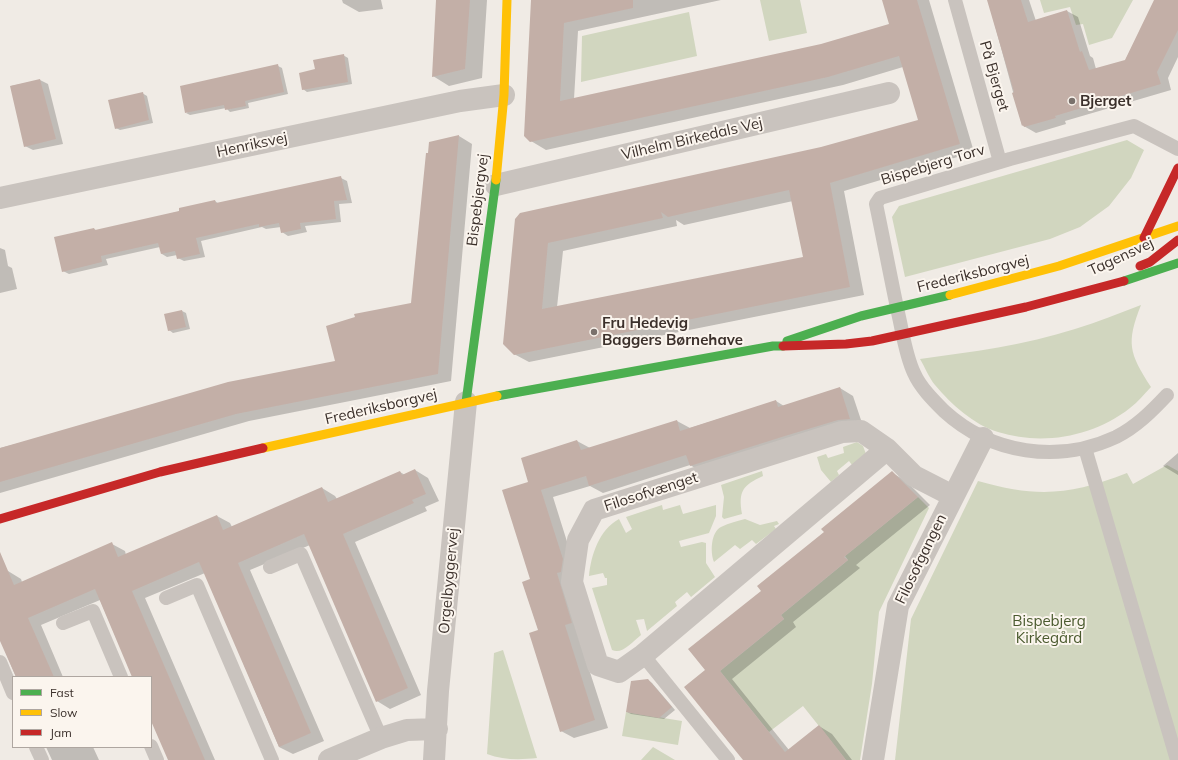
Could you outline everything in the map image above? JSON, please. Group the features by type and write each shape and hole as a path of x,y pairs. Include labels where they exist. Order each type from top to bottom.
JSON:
{"street":[{"name":"Bispebjergvej","path":"466,402 496,185 504,95 507,0"},
{"name":"Vilhelm Birkedals Vej","path":"496,185 889,93"},
{"name":"Henriksvej","path":"0,198 460,101 504,95"},
{"name":"Tagensvej","path":"1144,238 1178,168"},
{"name":"Frederiksborgvej","path":"773,346 819,327 866,313 1023,277 1178,226"},
{"name":"Tagensvej","path":"1072,295 1150,262 1178,240"},
{"name":"Frederiksborgvej","path":"0,519 160,472 466,402 773,346 846,344 872,341 998,315 1154,272 1178,263"},
{"name":"Orgelbyggervej","path":"434,760 437,730 438,691 466,402"},
{"name":"Filosofvænget","path":"887,449 644,655 620,672 598,665 572,582 578,540 594,510 842,432 861,431 887,449 914,476 952,496"},
{"name":"Filosofgangen","path":"873,760 898,606 952,496 984,438"},
{"path":"329,760 382,738 407,730 437,730"}],"lane":[{"name":"På Bjerget","path":"954,0 1000,162"},
{"name":"Bispebjerg Torv","path":"1167,395 1144,418 1122,433 1085,448 1044,453 1023,450 984,438 956,422 932,400 914,373 903,334 876,204 880,198 1000,162 1134,126 1178,149"},
{"path":"1085,448 1177,760"},
{"path":"270,567 301,554 382,738"},
{"path":"166,598 197,585 272,760"},
{"path":"63,623 93,611 121,676"},
{"path":"644,655 728,760"},
{"path":"0,662 12,691"},
{"path":"36,748 42,760"},
{"path":"152,748 157,760"}],"green space":[{"path":"760,0 800,0 807,33 769,41"},
{"path":"1040,0 1133,0 1112,38 1089,45 1083,24 1076,25 1070,7 1044,13"},
{"path":"689,12 697,56 581,82 582,36"},
{"path":"1127,140 1144,150 1131,178 1109,206 1080,227 1050,239 905,277 892,217 899,206"},
{"path":"1141,305 1133,329 1132,348 1138,365 1151,387 1133,406 1116,418 1084,432 1067,436 1032,438 1015,436 989,429 964,413 941,392 929,376 920,359 979,351 1056,335"},
{"path":"857,442 863,446 866,454 852,465 849,461 837,471 839,475 831,482 821,470 817,457 826,454 828,458 844,453 843,447"},
{"name":"Bispebjerg Kirkegård","path":"1167,465 1178,471 1178,760 895,760 911,619 978,481 1019,490 1054,492 1088,486 1127,473 1133,484"},
{"path":"762,471 763,476 751,482 742,494 742,514 724,519 722,517 724,497 721,485"},
{"path":"918,497 929,508 879,612 872,684 860,760 846,760 803,706 769,732 720,671 784,619 781,615 848,560 845,556"},
{"path":"662,505 663,510 680,505 683,514 716,505 716,516 709,533 679,541 681,547 702,542 706,543 706,563 715,577 691,597 687,592 675,602 677,606 647,631 644,619 636,620 641,635 623,649 619,651 612,650 592,588 607,585 607,578 605,578 603,573 589,576 594,552 601,536 619,519 626,533 632,529 626,517"},
{"path":"745,519 760,525 777,521 779,524 774,526 776,529 756,544 752,540 740,549 735,545 714,562 712,543 715,533 727,524"},
{"path":"503,650 537,758 511,759 487,754 494,653"},
{"path":"626,712 682,721 678,745 622,736"},
{"path":"653,747 675,760 641,760"}],"building":[{"path":"436,0 470,0 465,69 432,77"},
{"path":"531,0 633,0 633,8 564,23 560,101 821,44 889,24 882,0 917,0 960,144 830,183 850,287 514,355 503,344 515,219 520,213 821,147 918,120 899,56 828,77 530,142 524,136","holes":["789,190 803,257 542,309 548,243 663,218 661,212 668,217"]},
{"path":"987,0 1021,0 1028,22 1067,10 1080,52 1082,51 1089,70 1125,60 1154,0 1178,0 1178,30 1157,72 1161,84 1055,116 1056,118 1024,127 1023,125 1022,126 1012,93 1014,92"},
{"path":"344,54 348,82 302,90 299,73 315,69 313,60"},
{"path":"278,64 284,92 245,101 246,106 225,110 224,105 185,113 180,86"},
{"path":"40,79 56,139 24,147 10,86"},
{"path":"143,92 149,120 115,129 108,100"},
{"path":"459,135 438,374 236,414 0,482 0,448 228,382 335,361 326,326 355,317 354,314 411,303 426,153 428,153 429,142"},
{"path":"341,176 347,200 334,201 336,219 300,223 301,229 281,233 279,223 259,227 259,224 196,238 200,254 177,259 175,251 161,254 158,243 101,256 102,262 62,272 54,237 94,228 95,230 179,211 179,208 215,200 216,203"},
{"path":"182,310 186,327 168,331 164,314"},
{"path":"840,387 850,419 838,420 690,466 686,455 589,486 586,476 541,490 563,559 561,572 557,573 572,623 565,625 595,720 560,732 529,633 538,630 522,582 530,579 502,490 528,482 521,458 577,440 581,450 677,420 680,431 776,400 778,407"},
{"path":"415,469 426,494 412,500 414,503 343,534 408,688 376,702 304,534 238,563 311,733 279,747 199,562 132,591 205,760 168,760 152,723 152,676 132,676 95,589 28,618 54,676 16,676 0,641 0,552 14,585 112,542 118,557 217,515 223,530 322,487 328,502 400,471 402,475"},
{"path":"892,471 918,497 844,557 848,560 781,615 784,619 720,671 785,752 819,725 846,760 743,760 684,687 705,670 688,649 761,591 757,586 824,532 821,529"},
{"path":"648,679 672,707 659,718 626,712 631,681"}],"traffic: fast":[{"path":"466,402 496,180"},
{"path":"1124,281 1178,263"},
{"path":"787,341 861,316 950,295"},
{"path":"497,396 773,346 783,346"}],"traffic: slow":[{"path":"496,180 504,95 507,0"},
{"path":"950,295 1059,266 1178,226"},
{"path":"263,448 497,396"}],"traffic: jam":[{"path":"1144,238 1178,168"},
{"path":"1140,266 1150,262 1178,240"},
{"path":"783,346 846,344 872,341 1026,307 1124,281"},
{"path":"0,519 160,472 263,448"}],"place":[{"name":"Bjerget","path":"1072,101"},
{"name":"Fru Hedevig Baggers Børnehave","path":"594,332"}]}
